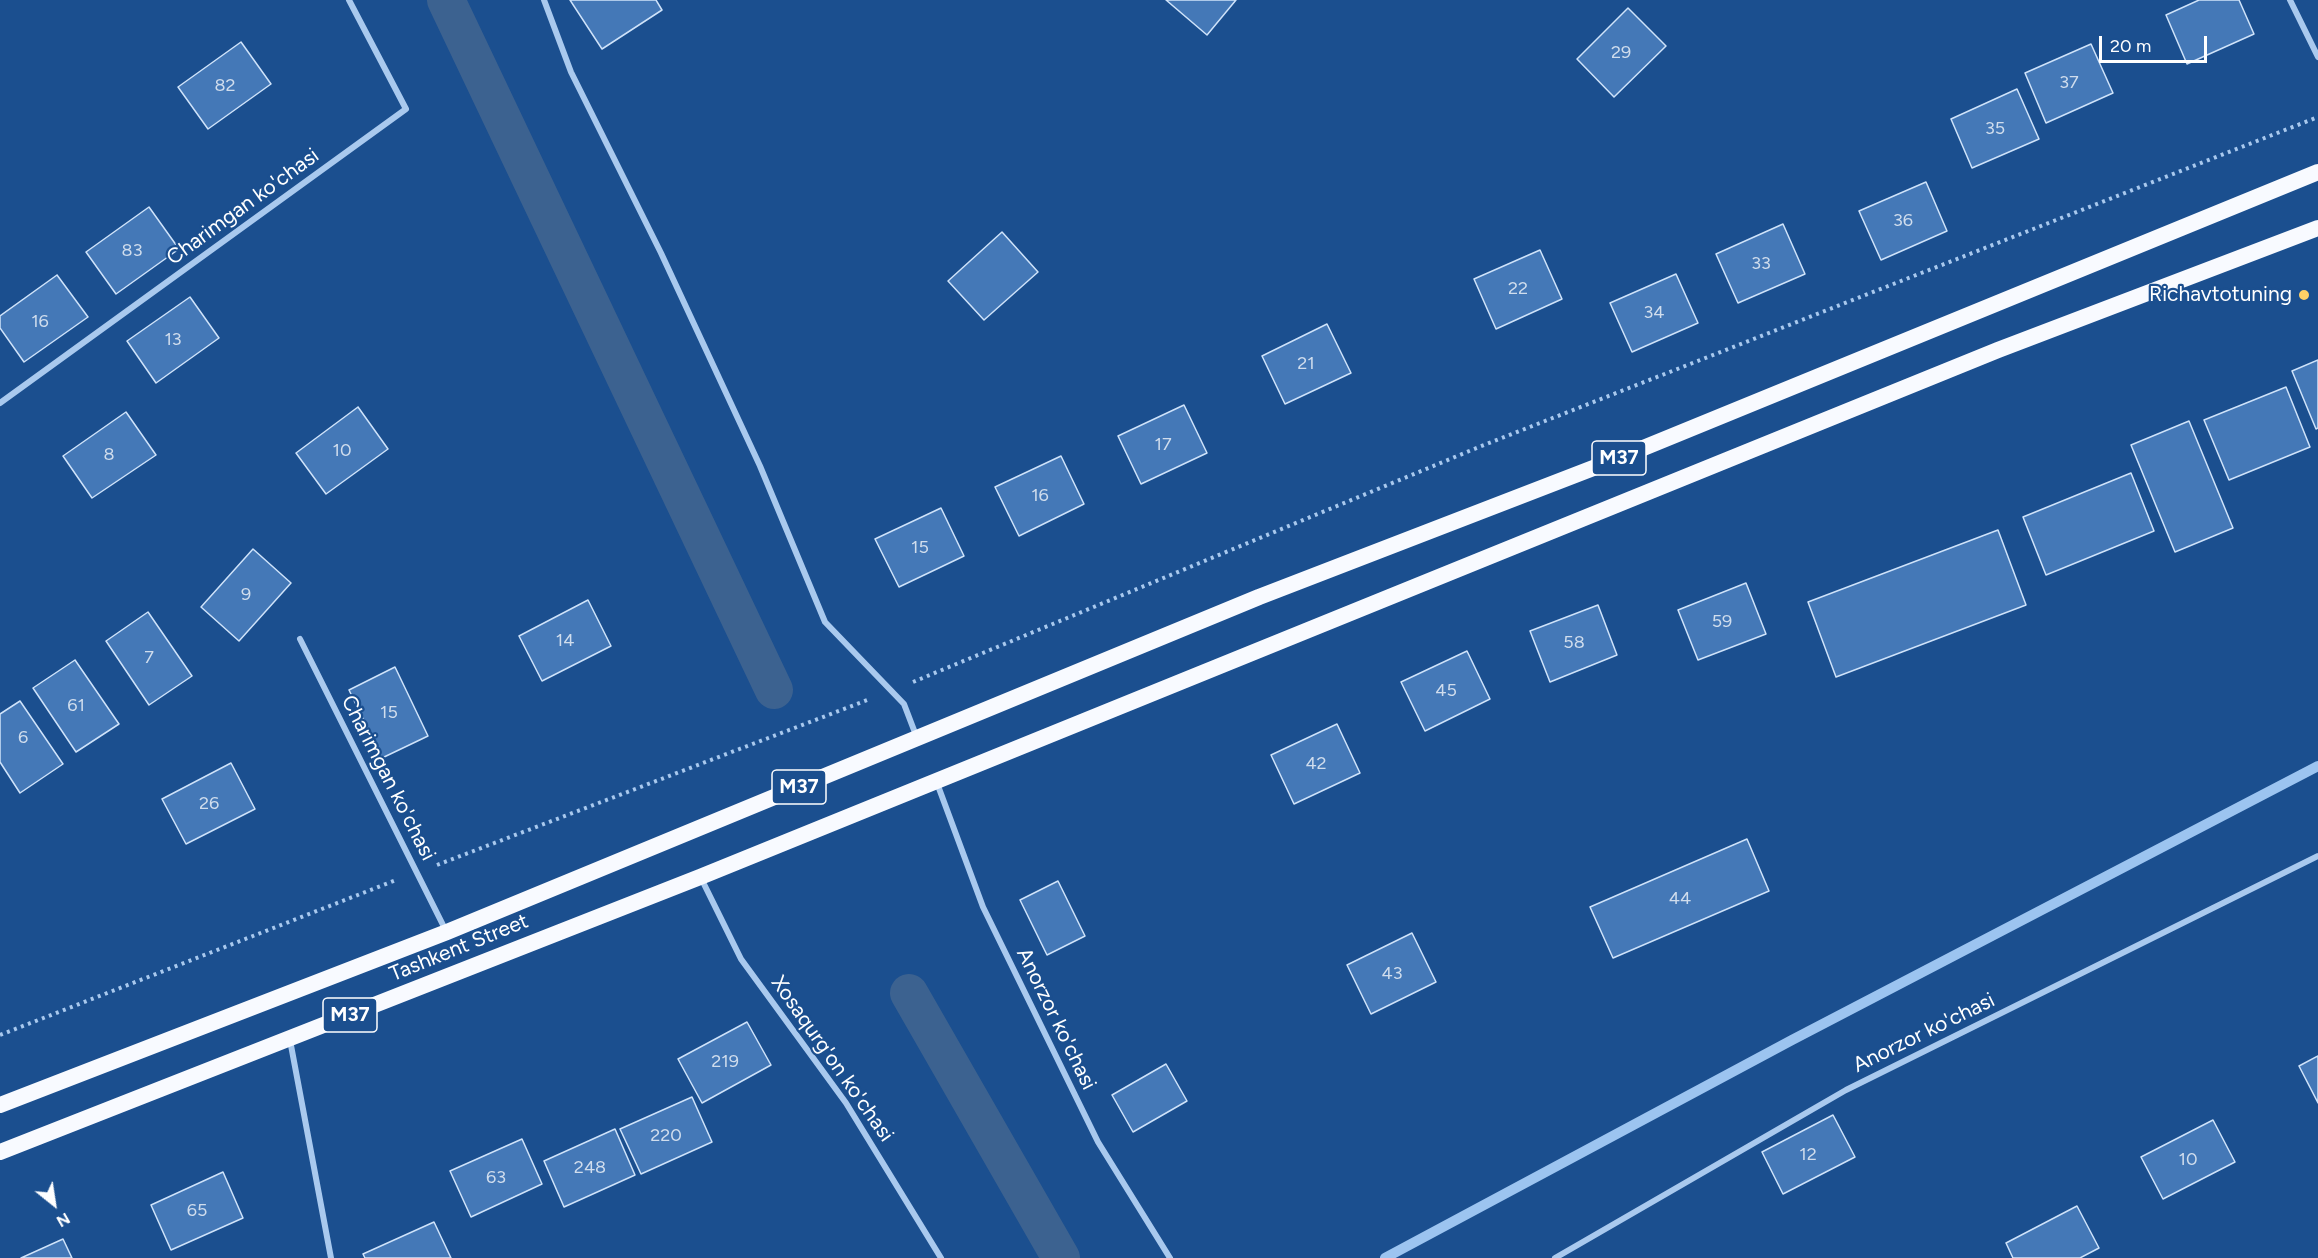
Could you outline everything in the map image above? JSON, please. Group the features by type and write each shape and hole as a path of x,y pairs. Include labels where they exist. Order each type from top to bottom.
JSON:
{"highway":[{"name":"M37","path":"917,738 1259,597 1614,460 2318,172"},
{"name":"M37","path":"700,877 1488,555 1998,350 2318,228"},
{"name":"Tashkent Street","path":"0,1105 447,932 917,738"},
{"name":"Tashkent Street","path":"0,1152 700,877"}],"street":[{"name":"Charimgan ko'chasi","path":"0,404 406,108 350,0"},
{"path":"544,0 570,72 661,253 760,466 825,622 904,704 917,738"},
{"path":"2290,0 2318,57"},
{"name":"Charimgan ko'chasi","path":"300,639 447,932"},
{"name":"Anorzor ko'chasi","path":"936,782 993,928 1098,1142 1170,1258"},
{"name":"Anorzor ko'chasi","path":"1555,1258 1846,1090 2318,856"},
{"name":"Xosaqurg'on ko'chasi","path":"700,877 741,958 846,1103 941,1258"},
{"path":"290,1039 331,1258"}],"path":[{"path":"0,1035 417,872 891,691 1479,447 2318,117"}],"building":[{"path":"570,0 656,0 662,10 602,49"},
{"path":"1166,0 1236,0 1207,35"},
{"path":"2199,0 2239,0 2254,34 2187,64 2166,15"},
{"path":"1628,8 1666,46 1614,97 1577,59"},
{"path":"241,42 271,84 208,129 178,87"},
{"path":"2091,44 2113,93 2046,123 2025,73"},
{"path":"2017,89 2039,139 1972,168 1951,119"},
{"path":"1926,182 1947,231 1881,260 1859,211"},
{"path":"149,207 179,249 116,294 86,252"},
{"path":"1783,224 1805,274 1738,303 1716,254"},
{"path":"1002,232 1038,272 984,320 948,281"},
{"path":"1540,250 1562,299 1496,329 1474,279"},
{"path":"1676,274 1698,323 1632,352 1610,303"},
{"path":"57,275 88,317 24,362 0,328 0,316"},
{"path":"190,297 219,338 156,383 127,341"},
{"path":"1327,324 1351,373 1285,404 1262,356"},
{"path":"2318,360 2318,428 2316,429 2292,371"},
{"path":"2286,387 2310,447 2229,480 2204,420"},
{"path":"1184,405 1207,453 1141,484 1118,436"},
{"path":"358,407 388,449 326,494 296,453"},
{"path":"126,412 156,455 92,498 63,456"},
{"path":"2189,421 2233,528 2175,552 2131,445"},
{"path":"1061,456 1084,504 1019,536 995,487"},
{"path":"2131,473 2154,531 2046,575 2023,517"},
{"path":"941,508 964,556 899,587 875,539"},
{"path":"1998,530 2026,605 1836,677 1808,602"},
{"path":"253,549 291,583 239,641 201,607"},
{"path":"1746,583 1766,634 1698,660 1678,610"},
{"path":"588,600 611,646 542,681 519,636"},
{"path":"1598,605 1617,655 1550,682 1530,631"},
{"path":"148,612 192,676 149,705 106,641"},
{"path":"1467,651 1490,699 1425,731 1401,682"},
{"path":"75,660 119,724 76,752 33,688"},
{"path":"395,667 428,736 382,758 349,690"},
{"path":"20,701 63,764 20,793 0,762 0,714"},
{"path":"1337,724 1360,773 1294,804 1271,755"},
{"path":"231,763 255,809 186,844 162,799"},
{"path":"1747,839 1769,891 1613,958 1590,907"},
{"path":"1058,881 1085,936 1047,955 1020,900"},
{"path":"1412,933 1436,982 1371,1014 1347,965"},
{"path":"747,1022 771,1065 702,1103 678,1059"},
{"path":"2318,1056 2318,1103 2299,1066"},
{"path":"1166,1064 1187,1101 1133,1132 1112,1095"},
{"path":"692,1097 712,1142 641,1174 620,1129"},
{"path":"1833,1115 1855,1157 1783,1194 1762,1152"},
{"path":"2213,1120 2235,1162 2163,1199 2141,1157"},
{"path":"615,1129 635,1175 564,1207 544,1161"},
{"path":"522,1139 542,1184 471,1217 450,1171"},
{"path":"223,1172 243,1218 171,1250 151,1205"},
{"path":"2077,1206 2099,1248 2080,1258 2013,1258 2006,1243"},
{"path":"434,1222 451,1258 365,1258 363,1254"},
{"path":"63,1239 72,1258 21,1258"}],"waterway":[{"path":"446,0 774,690"},
{"path":"1385,1258 1792,1040 2318,766"},
{"path":"909,993 1061,1258"}],"place":[{"name":"Richavtotuning","path":"2304,295"}]}
